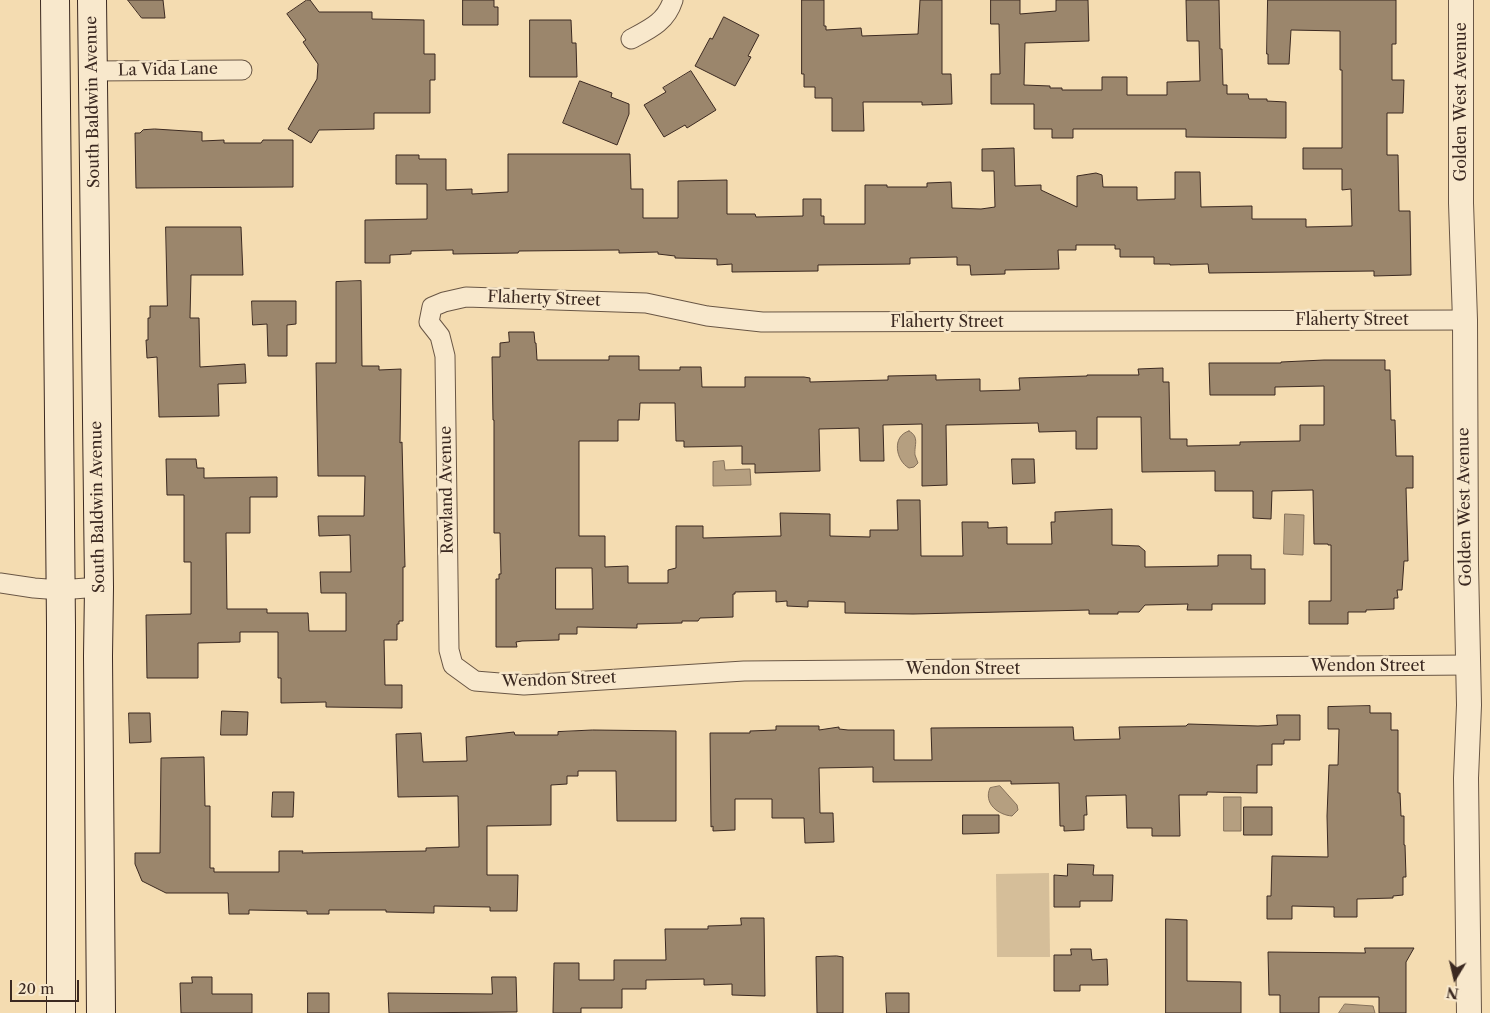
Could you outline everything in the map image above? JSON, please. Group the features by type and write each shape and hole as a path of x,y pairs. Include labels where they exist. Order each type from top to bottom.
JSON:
{"main road":[{"path":"55,0 60,590 61,1013"},
{"name":"South Baldwin Avenue","path":"92,0 99,587 101,1013"}],"street":[{"path":"631,39 655,27 670,7 672,0"},
{"name":"Golden West Avenue","path":"1461,0 1461,203 1465,320 1469,705 1466,778 1469,1013"},
{"name":"La Vida Lane","path":"93,71 242,70"},
{"name":"Flaherty Street","path":"432,306 466,297 593,300 646,303 707,316 762,322 1465,320"},
{"name":"Rowland Avenue","path":"432,306 429,322 440,336 445,356 448,650 453,665 462,673"},
{"path":"0,583 60,590 99,587"},
{"name":"Wendon Street","path":"462,673 475,681 524,685 744,670 1468,665"}],"shaded area":[{"path":"909,431 915,439 915,455 918,463 914,467 909,468 901,460 897,449 900,438"},
{"path":"724,461 725,470 750,469 751,485 713,486 713,462"},
{"path":"1285,514 1304,515 1303,555 1284,554"},
{"path":"1000,786 1017,805 1018,810 1012,816 997,811 990,803 988,793 990,788"},
{"path":"1224,797 1241,797 1241,831 1224,831"},
{"path":"1049,873 1050,957 997,957 996,874"},
{"path":"1345,1004 1373,1006 1375,1013 1339,1013"}],"building":[{"path":"128,0 163,0 165,18 142,18"},
{"path":"307,0 310,0 319,12 372,12 372,19 424,20 424,54 435,54 435,80 430,80 430,113 374,113 374,129 319,130 311,143 288,129 317,79 318,64 303,42 306,40 287,14"},
{"path":"463,0 494,0 494,7 498,7 498,25 463,25"},
{"path":"802,0 824,0 824,26 826,26 826,30 861,28 862,36 918,34 920,0 942,0 942,74 951,74 952,104 922,105 922,102 863,102 864,131 832,131 832,98 815,98 815,87 804,87 804,74 802,74"},
{"path":"991,0 1020,0 1020,14 1056,11 1056,0 1088,0 1089,41 1025,43 1024,85 1050,86 1050,88 1062,88 1062,90 1102,90 1102,77 1127,77 1127,95 1167,95 1167,82 1200,81 1199,41 1187,41 1186,0 1219,0 1223,85 1227,85 1227,94 1248,94 1249,99 1286,102 1286,138 1186,137 1186,129 1073,129 1073,138 1052,138 1052,129 1034,129 1034,104 991,104 991,74 1000,74 999,24 991,24"},
{"path":"1268,0 1396,0 1396,44 1392,44 1392,80 1404,80 1403,113 1387,113 1387,155 1398,155 1399,211 1410,211 1411,275 1374,276 1374,271 1209,273 1208,264 1154,264 1154,257 1120,257 1120,249 1115,249 1115,245 1076,245 1076,250 1058,250 1059,269 1005,270 1005,274 971,275 970,265 957,265 957,257 910,258 910,264 818,265 818,271 732,272 732,264 717,265 717,259 675,258 675,256 658,254 658,252 619,253 619,250 453,254 453,250 411,251 411,254 390,255 390,263 365,263 365,220 427,219 427,184 396,184 396,155 419,155 419,159 446,159 446,190 472,189 472,194 508,192 508,154 630,154 631,189 643,189 643,218 678,218 678,181 727,180 727,214 755,214 756,217 803,216 803,199 821,199 821,216 824,216 824,224 865,224 865,185 927,187 927,183 951,182 952,208 981,209 995,207 994,171 982,171 982,149 1014,148 1015,186 1041,185 1041,190 1077,207 1077,176 1096,173 1102,175 1103,187 1137,187 1137,200 1175,199 1175,172 1200,172 1201,207 1252,206 1252,219 1306,219 1306,227 1352,226 1351,189 1342,190 1342,169 1303,169 1303,148 1342,148 1340,31 1291,30 1289,64 1268,64"},
{"path":"724,17 759,35 748,56 751,57 735,86 695,66"},
{"path":"530,20 571,20 572,43 576,43 577,77 530,77"},
{"path":"691,71 716,110 687,128 685,125 664,137 644,105 666,92 663,88"},
{"path":"580,81 612,93 611,97 629,104 629,114 617,145 563,123"},
{"path":"155,129 202,132 202,141 224,140 224,143 261,143 263,140 293,140 293,187 136,188 135,133"},
{"path":"166,227 241,227 243,275 191,275 190,318 199,318 200,367 245,364 246,383 218,384 219,416 159,417 157,357 147,358 146,340 148,340 150,306 167,306"},
{"path":"361,281 362,366 379,366 379,370 401,369 400,443 402,442 405,567 403,567 403,621 399,621 399,624 397,624 397,640 384,640 385,685 402,685 402,708 326,707 326,702 281,703 281,678 278,678 278,632 240,632 240,642 198,643 198,678 147,678 146,615 191,614 191,562 184,562 184,495 167,495 166,459 196,459 197,468 204,468 204,478 277,477 277,497 250,497 250,533 226,533 227,609 267,609 267,613 308,613 309,631 346,631 346,593 321,593 320,572 351,572 350,535 319,536 318,516 364,516 365,476 318,476 316,363 336,363 336,282"},
{"path":"252,301 296,301 296,324 287,325 287,356 268,356 267,324 253,325"},
{"path":"509,332 534,332 537,360 609,360 609,356 639,356 639,370 680,370 680,367 701,367 702,387 745,387 745,377 804,377 810,378 810,382 888,380 888,376 936,375 936,380 980,379 980,391 1020,390 1019,378 1139,375 1138,369 1163,368 1163,382 1169,382 1170,439 1187,439 1187,446 1240,445 1240,442 1300,441 1300,425 1324,425 1324,386 1275,387 1275,395 1210,395 1209,363 1385,360 1385,370 1390,370 1391,420 1395,420 1396,456 1413,456 1413,488 1406,488 1408,561 1404,561 1402,590 1397,590 1398,598 1394,598 1394,609 1348,612 1348,624 1309,624 1309,601 1331,601 1331,545 1314,544 1313,490 1272,491 1271,519 1253,518 1253,491 1215,491 1215,471 1142,472 1141,417 1097,417 1097,449 1076,449 1076,431 1039,432 1038,423 946,425 947,485 922,486 922,424 883,425 884,461 860,461 859,428 819,429 820,471 755,473 755,464 742,464 742,446 684,447 684,441 676,441 675,403 640,403 639,420 618,420 618,441 579,441 579,536 605,536 605,567 628,566 628,583 668,583 668,570 676,568 676,526 703,526 703,538 781,536 780,513 830,514 830,536 870,537 870,530 898,530 897,500 920,500 921,556 963,556 962,522 988,522 988,528 1007,527 1007,544 1052,544 1051,522 1055,522 1055,512 1112,509 1112,545 1139,546 1145,551 1145,567 1218,566 1218,555 1251,555 1251,569 1265,569 1265,604 1212,604 1212,610 1187,610 1188,604 1145,605 1139,612 1118,612 1118,614 1089,614 1089,610 913,614 845,613 845,602 808,601 808,607 787,606 787,601 776,602 776,591 735,592 733,594 733,617 700,618 698,621 682,621 682,623 637,624 637,628 577,627 577,634 559,634 559,640 522,641 516,642 517,647 496,647 496,579 499,579 499,574 501,574 500,533 494,533 492,357 500,357 500,343 509,342","holes":["556,568 592,568 593,609 556,609"]},
{"path":"1012,459 1034,459 1035,483 1013,484"},
{"path":"1370,706 1370,713 1391,713 1391,730 1398,730 1398,793 1400,793 1401,816 1404,816 1406,877 1403,877 1403,895 1393,896 1393,898 1357,899 1357,917 1334,917 1334,907 1292,906 1292,919 1267,919 1267,896 1271,896 1272,856 1328,857 1329,765 1338,765 1339,729 1328,729 1328,707"},
{"path":"222,711 248,712 247,735 221,735"},
{"path":"129,713 150,713 151,742 130,743"},
{"path":"1277,715 1300,715 1300,740 1284,740 1284,744 1272,744 1272,765 1257,765 1257,793 1207,792 1207,795 1179,795 1180,836 1152,836 1152,828 1127,828 1126,795 1086,796 1087,815 1084,815 1084,830 1064,831 1064,826 1060,826 1059,783 1011,784 1011,781 873,782 873,767 819,768 820,813 833,813 834,842 805,843 804,818 772,818 772,799 735,799 735,830 713,831 713,826 711,827 710,733 750,733 750,731 776,730 776,726 819,726 819,730 839,727 839,729 848,730 894,730 894,760 932,760 931,728 1073,727 1074,740 1120,739 1119,727 1186,726 1188,724 1277,725"},
{"path":"593,730 676,731 676,821 617,821 616,771 578,771 578,776 567,776 567,784 551,785 551,825 487,826 487,875 518,875 517,911 490,911 490,907 434,906 434,913 386,912 386,910 329,910 329,914 307,914 307,911 249,910 249,914 229,914 228,893 166,893 142,881 135,864 135,853 160,853 161,758 204,757 205,806 210,806 210,868 214,868 214,872 279,872 279,851 303,851 302,853 426,851 426,848 459,847 458,796 398,797 396,734 421,733 423,762 467,761 466,737 514,732 515,735 558,735 558,732"},
{"path":"273,792 294,792 293,817 272,817"},
{"path":"1244,807 1272,807 1272,835 1244,835"},
{"path":"963,815 999,815 999,833 963,834"},
{"path":"1068,864 1094,865 1093,875 1113,875 1112,901 1080,901 1080,907 1054,907 1054,875 1067,876"},
{"path":"741,918 764,918 765,996 732,995 732,984 704,985 704,979 646,980 646,989 622,989 622,1008 581,1008 581,1013 553,1013 554,963 579,963 579,980 614,980 614,960 666,960 665,929 708,929 708,926 741,925"},
{"path":"1166,919 1187,920 1187,981 1241,982 1241,1013 1166,1013"},
{"path":"1365,948 1414,948 1406,962 1406,1013 1379,1013 1379,997 1319,997 1319,1013 1280,1013 1280,995 1269,995 1268,952 1365,953"},
{"path":"1071,949 1091,949 1092,960 1107,959 1108,985 1080,985 1080,991 1054,991 1054,955 1071,955"},
{"path":"816,957 843,957 843,1013 817,1013"},
{"path":"192,977 212,977 212,994 252,994 252,1013 181,1013 180,983 192,983"},
{"path":"492,977 516,977 517,1012 389,1013 388,993 492,994"},
{"path":"308,993 329,993 329,1013 308,1013"},
{"path":"886,993 909,993 909,1013 887,1013"}]}
